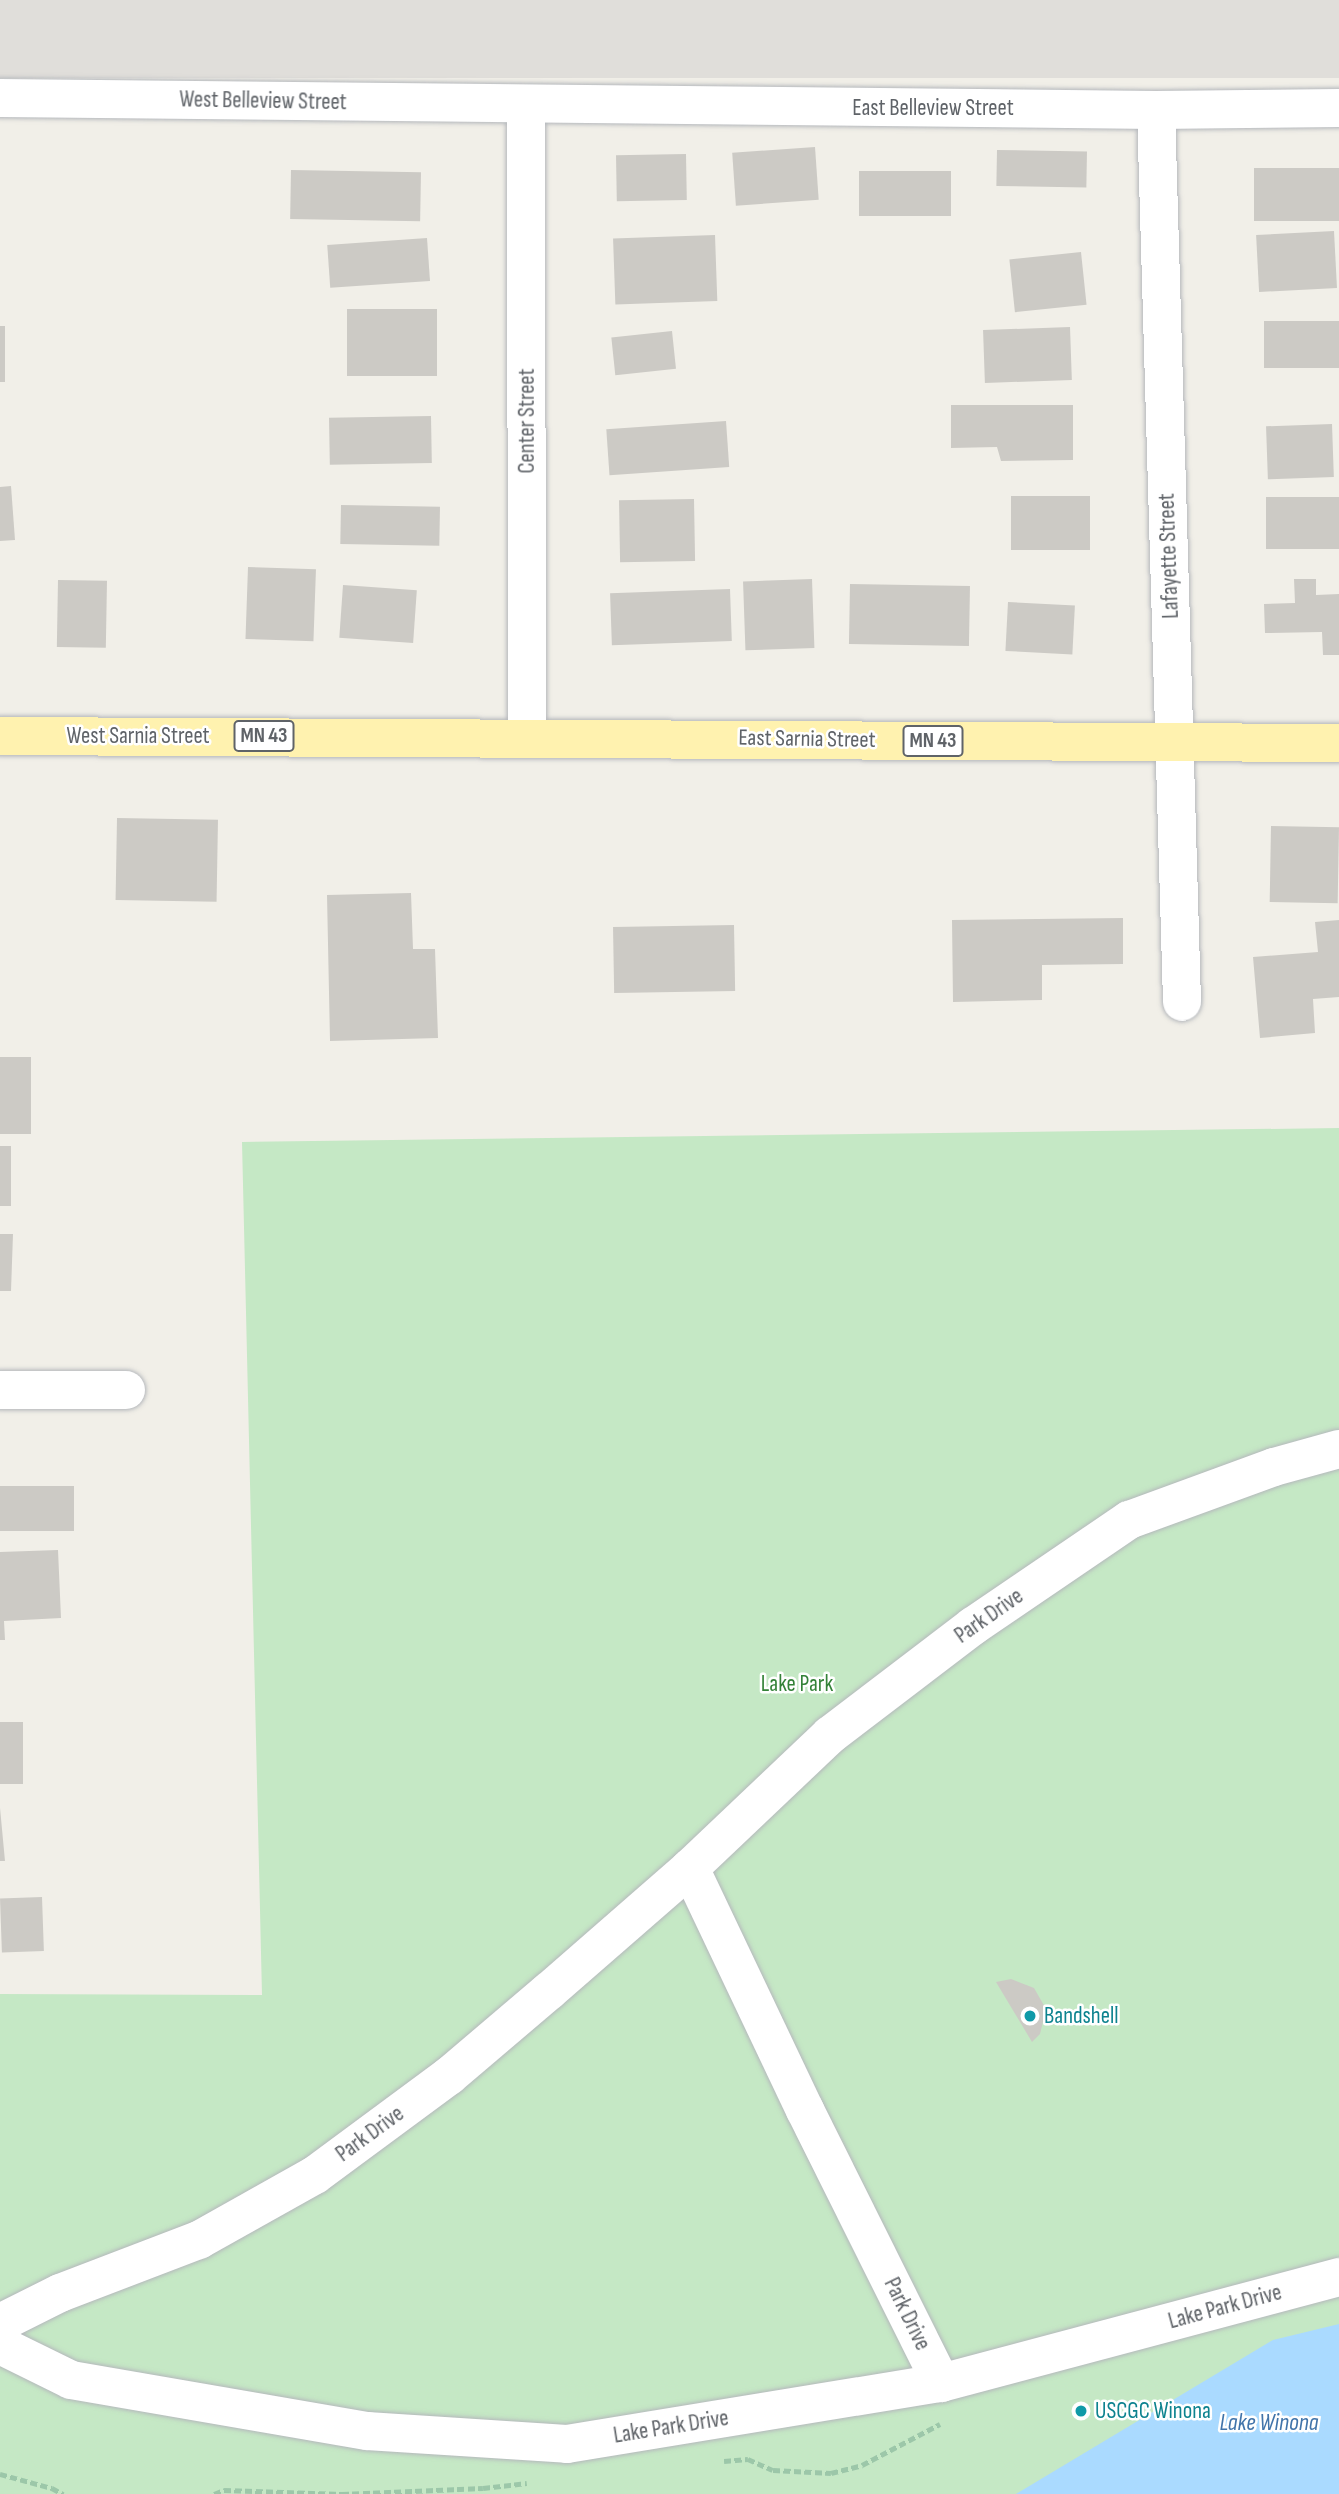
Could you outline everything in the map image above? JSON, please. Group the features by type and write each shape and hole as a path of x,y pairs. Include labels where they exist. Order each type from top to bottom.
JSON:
{"main road":[{"name":"West Sarnia Street","path":"0,736 527,737"},
{"name":"East Sarnia Street","path":"527,737 1339,743"}],"street":[{"name":"West Belleview Street","path":"0,98 526,105"},
{"name":"East Belleview Street","path":"526,105 1156,110 1339,108"},
{"name":"Center Street","path":"526,105 527,737"},
{"name":"Lafayette Street","path":"1156,110 1182,1002"},
{"path":"0,1390 127,1390"},
{"name":"Park Drive","path":"0,2323 60,2293 199,2240 315,2175 449,2076 690,1868 830,1735 973,1626 1129,1520 1274,1467 1339,1449"},
{"name":"Park Drive","path":"690,1868 805,2110 941,2383"},
{"name":"Lake Park Drive","path":"0,2346 71,2380 367,2431 567,2444 941,2383 1339,2277"}],"path":[{"path":"0,2474 63,2494"}],"shaded area":[{"path":"0,0 1339,0 1339,78 0,78"}],"green space":[{"name":"Lake Park","path":"1339,1128 1339,2494 0,2494 0,1994 262,1995 242,1142"}],"water":[{"name":"Lake Winona","path":"1339,2324 1339,2494 1016,2494 1273,2340"}],"building":[{"path":"815,147 819,200 736,206 732,153"},
{"path":"997,150 1087,152 1086,188 996,186"},
{"path":"686,154 687,200 617,201 616,155"},
{"path":"1254,168 1339,168 1339,221 1254,221"},
{"path":"291,170 421,172 420,221 290,219"},
{"path":"859,171 951,171 951,216 859,216"},
{"path":"1334,231 1337,288 1259,292 1256,235"},
{"path":"715,235 717,301 615,305 613,239"},
{"path":"427,238 430,281 330,288 327,245"},
{"path":"1081,252 1087,305 1015,312 1009,260"},
{"path":"347,309 437,309 437,376 347,376"},
{"path":"1264,321 1339,321 1339,368 1264,368"},
{"path":"0,326 5,326 5,382 0,382"},
{"path":"1070,327 1072,380 985,383 983,330"},
{"path":"672,331 676,369 615,375 611,337"},
{"path":"951,405 1073,405 1073,460 1001,461 997,447 951,448"},
{"path":"431,416 432,463 330,465 329,418"},
{"path":"726,421 729,467 610,475 606,429"},
{"path":"1332,424 1334,477 1268,479 1266,426"},
{"path":"11,486 15,540 0,541 0,487"},
{"path":"1011,496 1090,496 1090,550 1011,550"},
{"path":"1266,497 1339,497 1339,549 1266,549"},
{"path":"694,499 695,561 620,562 619,500"},
{"path":"341,505 440,507 439,546 340,544"},
{"path":"248,567 316,569 313,641 245,639"},
{"path":"812,579 814,648 745,650 743,581"},
{"path":"1294,579 1316,579 1316,595 1339,594 1339,655 1323,655 1322,632 1265,633 1264,604 1295,603"},
{"path":"58,580 107,581 106,648 57,647"},
{"path":"850,584 970,586 969,646 849,644"},
{"path":"343,585 417,590 413,643 339,638"},
{"path":"730,589 732,641 612,645 610,593"},
{"path":"1008,602 1075,606 1072,654 1005,651"},
{"path":"117,818 218,820 217,902 116,900"},
{"path":"1271,826 1339,827 1338,903 1270,902"},
{"path":"411,893 413,949 435,949 438,1038 330,1041 327,895"},
{"path":"1123,918 1123,964 1042,965 1042,1000 953,1002 952,920"},
{"path":"1339,920 1339,997 1313,999 1315,1033 1260,1038 1253,957 1318,952 1315,922"},
{"path":"734,925 735,991 614,993 613,927"},
{"path":"0,1057 31,1057 31,1134 0,1134"},
{"path":"0,1146 11,1146 11,1206 0,1206"},
{"path":"0,1234 13,1234 11,1291 0,1291"},
{"path":"0,1486 74,1486 74,1531 0,1531"},
{"path":"58,1550 61,1618 4,1621 5,1640 0,1640 0,1552"},
{"path":"0,1722 23,1722 23,1784 0,1784"},
{"path":"0,1808 5,1861 0,1861"},
{"path":"42,1897 44,1951 2,1952 0,1898"},
{"name":"Bandshell","path":"1011,1979 1034,1988 1046,2009 1040,2034 1032,2042 996,1982"}],"place":[{"name":"Bandshell","path":"1030,2016"},
{"name":"USCGC Winona","path":"1081,2411"}]}
